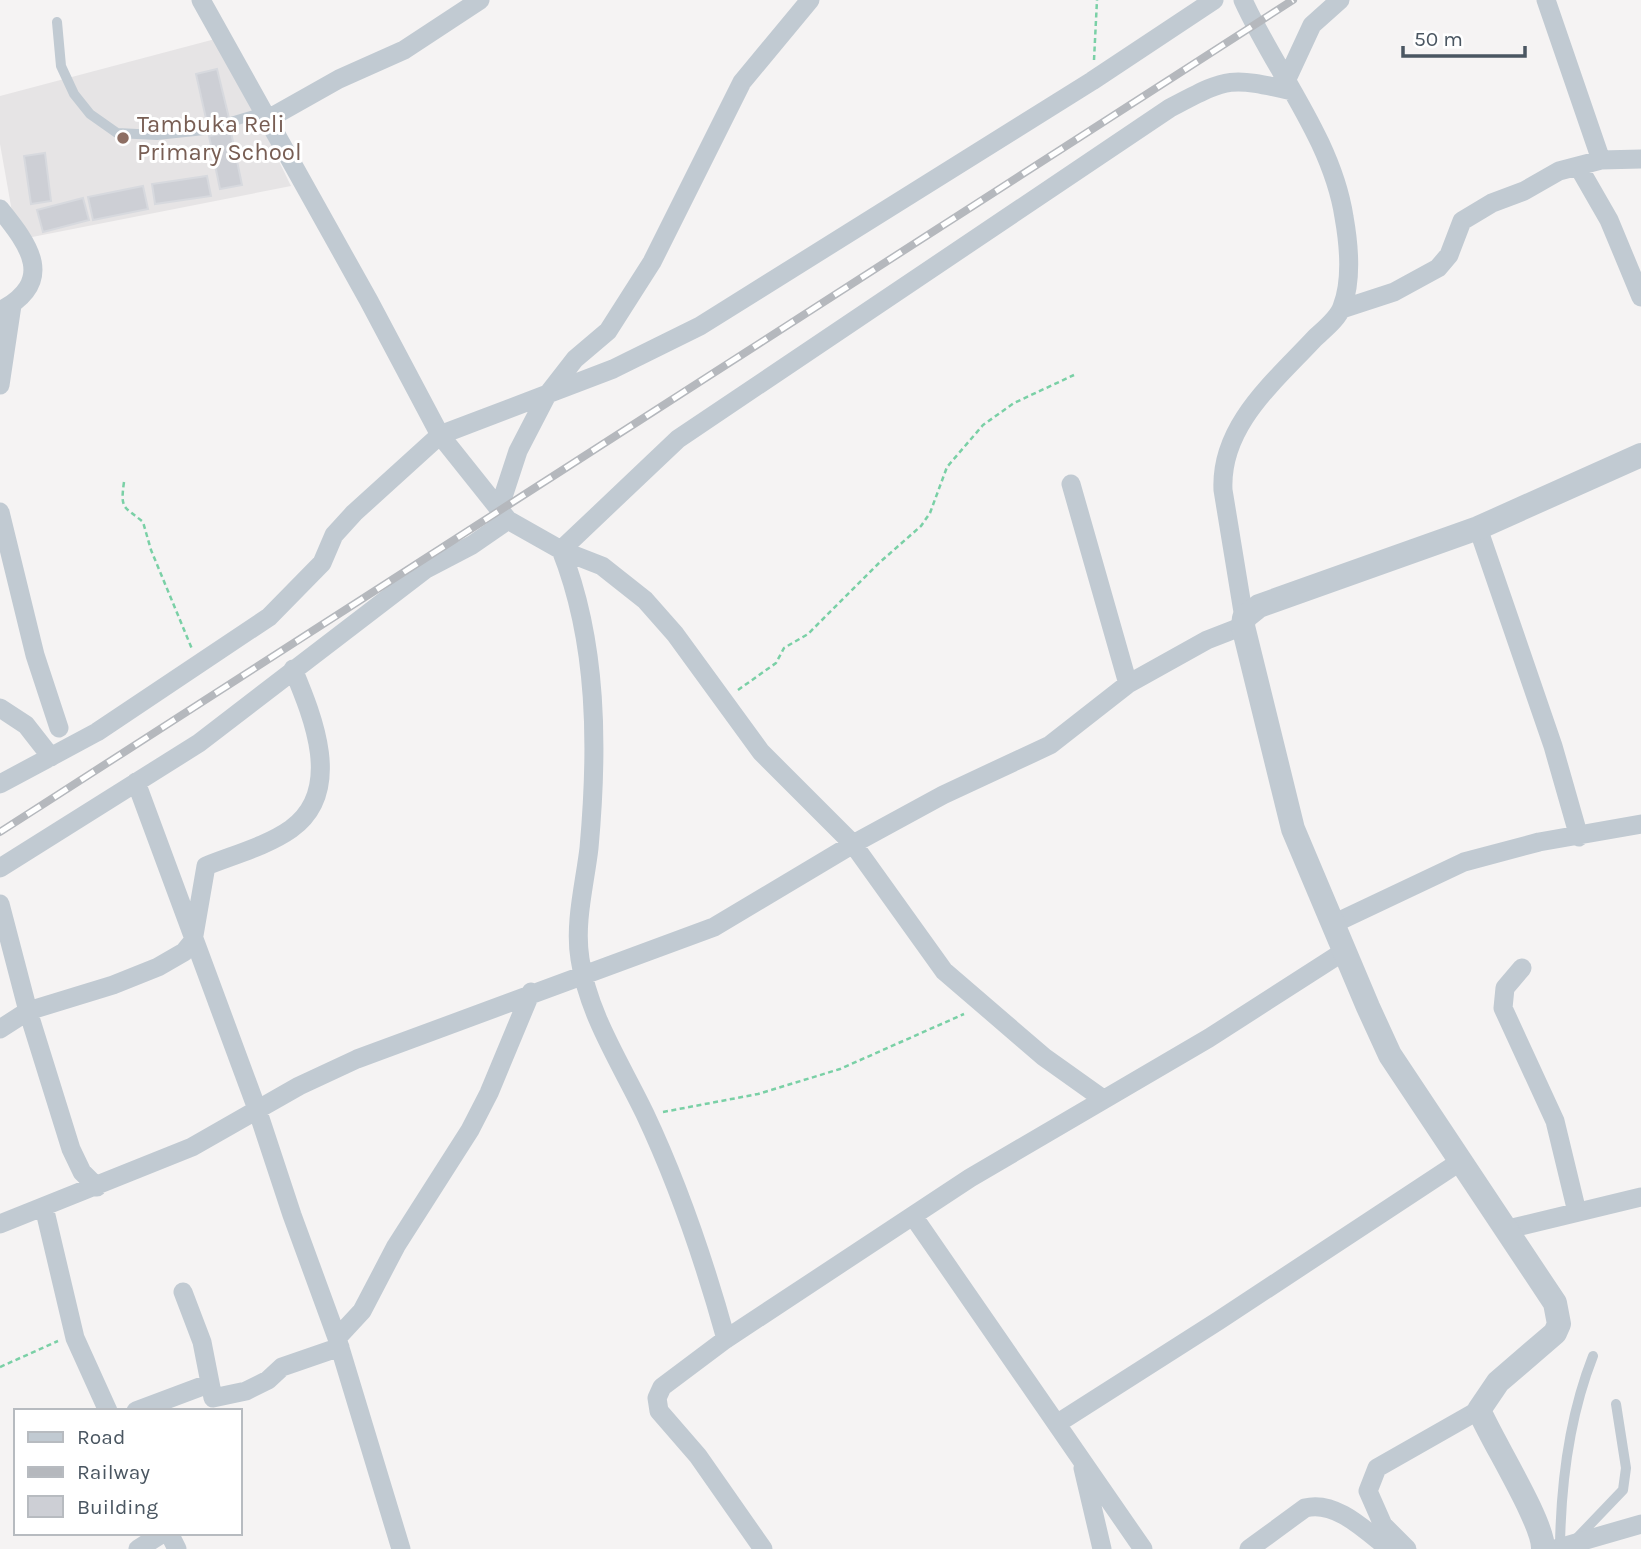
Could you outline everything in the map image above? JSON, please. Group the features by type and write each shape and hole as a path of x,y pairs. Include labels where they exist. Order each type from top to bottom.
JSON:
{"street":[{"path":"201,0 440,435 503,514 561,550 602,566 645,600 761,752 853,844 944,971 1044,1057 1103,1099"},
{"path":"266,115 404,50 480,0"},
{"path":"0,868 199,743 426,569 472,545 503,514 519,451 547,394 575,359 608,331 658,251 742,82 810,0"},
{"path":"0,784 97,732 269,617 303,586 323,563 334,535 440,435 613,369 700,326 1093,81 1214,0"},
{"path":"1243,0 1333,171 1344,216 1349,259 1342,309"},
{"path":"1289,86 1312,25 1340,0"},
{"path":"1546,0 1601,160"},
{"path":"561,550 678,439 922,278 1170,107 1214,84 1229,80 1289,86"},
{"path":"1407,1549 1383,1525 1368,1491 1370,1479 1377,1468 1394,1456 1427,1442 1479,1409 1498,1382 1550,1340 1559,1324 1555,1303 1547,1288 1390,1055 1293,829 1243,622 1222,474 1228,447 1239,424 1342,309 1395,292 1438,268 1449,255 1462,221 1471,214 1524,191 1559,171 1601,160 1641,159"},
{"path":"1578,166 1609,220 1641,297"},
{"path":"0,209 29,246 35,263 32,279 6,308 0,384"},
{"path":"0,1224 192,1147 257,1109 357,1059 714,926 798,880 853,844 943,795 1050,746 1128,684 1243,622 1259,606 1478,528 1641,455"},
{"path":"1071,484 1128,684"},
{"path":"0,512 35,655 59,728"},
{"path":"1478,528 1553,746 1579,837"},
{"path":"561,550 575,584 584,626 595,752 580,925 582,975 615,1055 646,1116 697,1246 726,1339"},
{"path":"0,1029 28,1011 82,996 147,972 176,958 192,941 206,866 290,830 309,813 320,784 320,764 307,702 293,669"},
{"path":"0,708 26,724 51,757"},
{"path":"26,724 97,732"},
{"path":"136,782 150,814 192,941 257,1109 338,1343 401,1549"},
{"path":"1335,923 1464,862 1539,842 1641,824"},
{"path":"0,904 28,1011 71,1149 82,1172 97,1187"},
{"path":"763,1549 698,1456 659,1411 657,1398 662,1387 726,1339 970,1178 1209,1038 1346,950"},
{"path":"1522,968 1506,988 1503,1008 1555,1121 1577,1212"},
{"path":"183,1292 202,1342 208,1384 213,1398 246,1391 268,1380 282,1367 338,1343 362,1311 396,1246 470,1130 489,1093 531,992"},
{"path":"1058,1423 1219,1321 1461,1161"},
{"path":"1508,1229 1641,1197"},
{"path":"44,1208 75,1338 107,1409"},
{"path":"913,1216 1143,1549"},
{"path":"141,1409 208,1384"},
{"path":"1479,1409 1528,1507 1555,1548 1641,1524"},
{"path":"1079,1453 1102,1549"},
{"path":"1249,1549 1305,1508 1314,1505 1330,1507 1389,1549"},
{"path":"138,1549 160,1535"}],"lane":[{"path":"57,22 61,66 74,94 90,114 117,134 157,135 204,131 266,115"},
{"path":"1555,1548 1564,1469 1582,1385 1593,1356"},
{"path":"1555,1548 1578,1537 1623,1490 1626,1468 1616,1404"}],"path":[{"path":"1093,81 1097,0"},
{"path":"723,699 776,663 784,648 808,634 878,563 916,531 930,513 947,467 982,425 1014,402 1074,375"},
{"path":"124,482 124,509 143,522 172,605 192,649 202,662"},
{"path":"646,1116 695,1104 758,1094 840,1069 958,1015 988,1009"},
{"path":"0,1367 51,1342 75,1338"}],"shaded area":[{"path":"219,38 291,186 17,240 0,144 0,96"}],"building":[{"path":"217,69 229,118 207,123 196,74"},
{"path":"231,132 242,185 220,189 209,136"},
{"path":"45,153 51,201 31,204 24,156"},
{"path":"207,176 211,196 155,204 152,184"},
{"path":"143,186 148,209 93,220 88,197"},
{"path":"83,198 89,220 43,232 37,210"}],"railway":[{"path":"0,832 1293,0"}],"place":[{"name":"Tambuka Reli Primary School","path":"123,138"}]}
